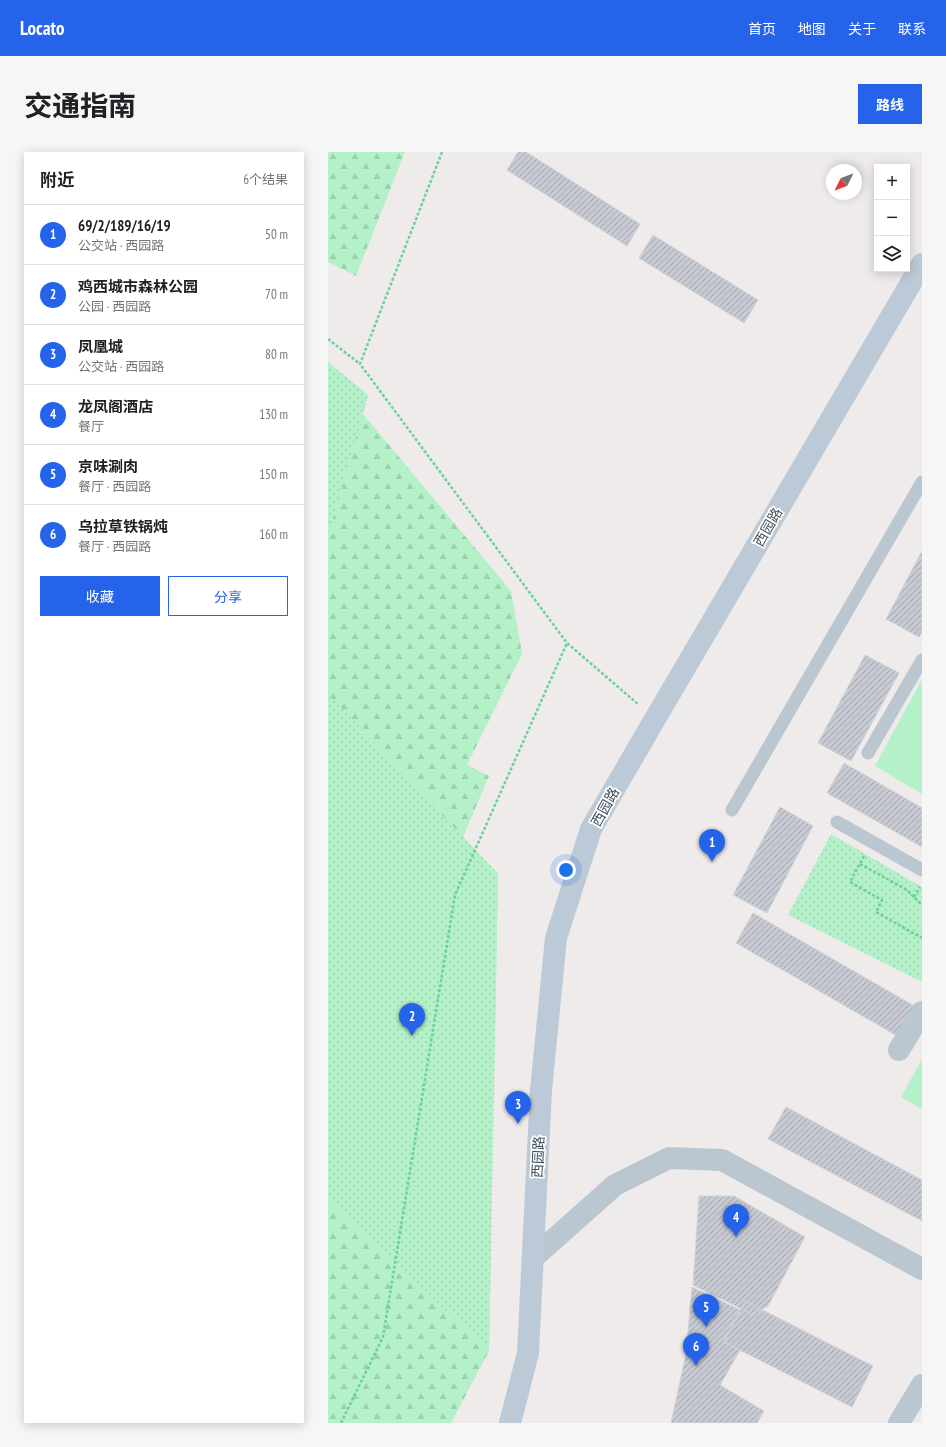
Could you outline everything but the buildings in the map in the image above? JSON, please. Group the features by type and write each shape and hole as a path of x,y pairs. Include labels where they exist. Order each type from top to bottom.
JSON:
{"main road":[{"name":"西园路","path":"510,1423 528,1353 542,1090 556,938 592,829 655,718 922,264"}],"street":[{"path":"899,1050 922,1012"},
{"path":"533,1258 615,1185 669,1158 722,1160 922,1269"},
{"path":"899,1423 922,1385"}],"lane":[{"path":"732,810 922,482"},
{"path":"868,753 922,660"},
{"path":"837,822 922,870"}],"path":[{"path":"360,364 442,152"},
{"path":"328,339 360,364 567,643 655,718"},
{"path":"341,1423 383,1337 455,895 567,643"},
{"path":"872,842 850,882 882,900 876,912 922,938"},
{"path":"860,864 907,890 922,905"},
{"path":"914,897 922,883"}],"green space":[{"path":"328,152 405,152 356,276 328,262"},
{"path":"328,362 368,395 363,414 511,591 522,654 467,765 489,776 463,837 498,874 489,1351 451,1423 328,1423"},
{"path":"328,362 368,395 328,536"},
{"path":"922,679 922,794 875,766"},
{"path":"328,694 498,874 489,1351 328,1198"},
{"path":"831,834 922,887 922,982 788,915"},
{"path":"922,1059 922,1109 901,1097"}],"place":[{"name":"69/2/189/16/19","path":"712,862"},
{"name":"鸡西城市森林公园","path":"412,1036"},
{"name":"凤凰城","path":"518,1124"},
{"name":"龙凤阁酒店","path":"736,1237"},
{"name":"京味涮肉","path":"706,1327"},
{"name":"乌拉草铁锅炖","path":"696,1366"}]}
